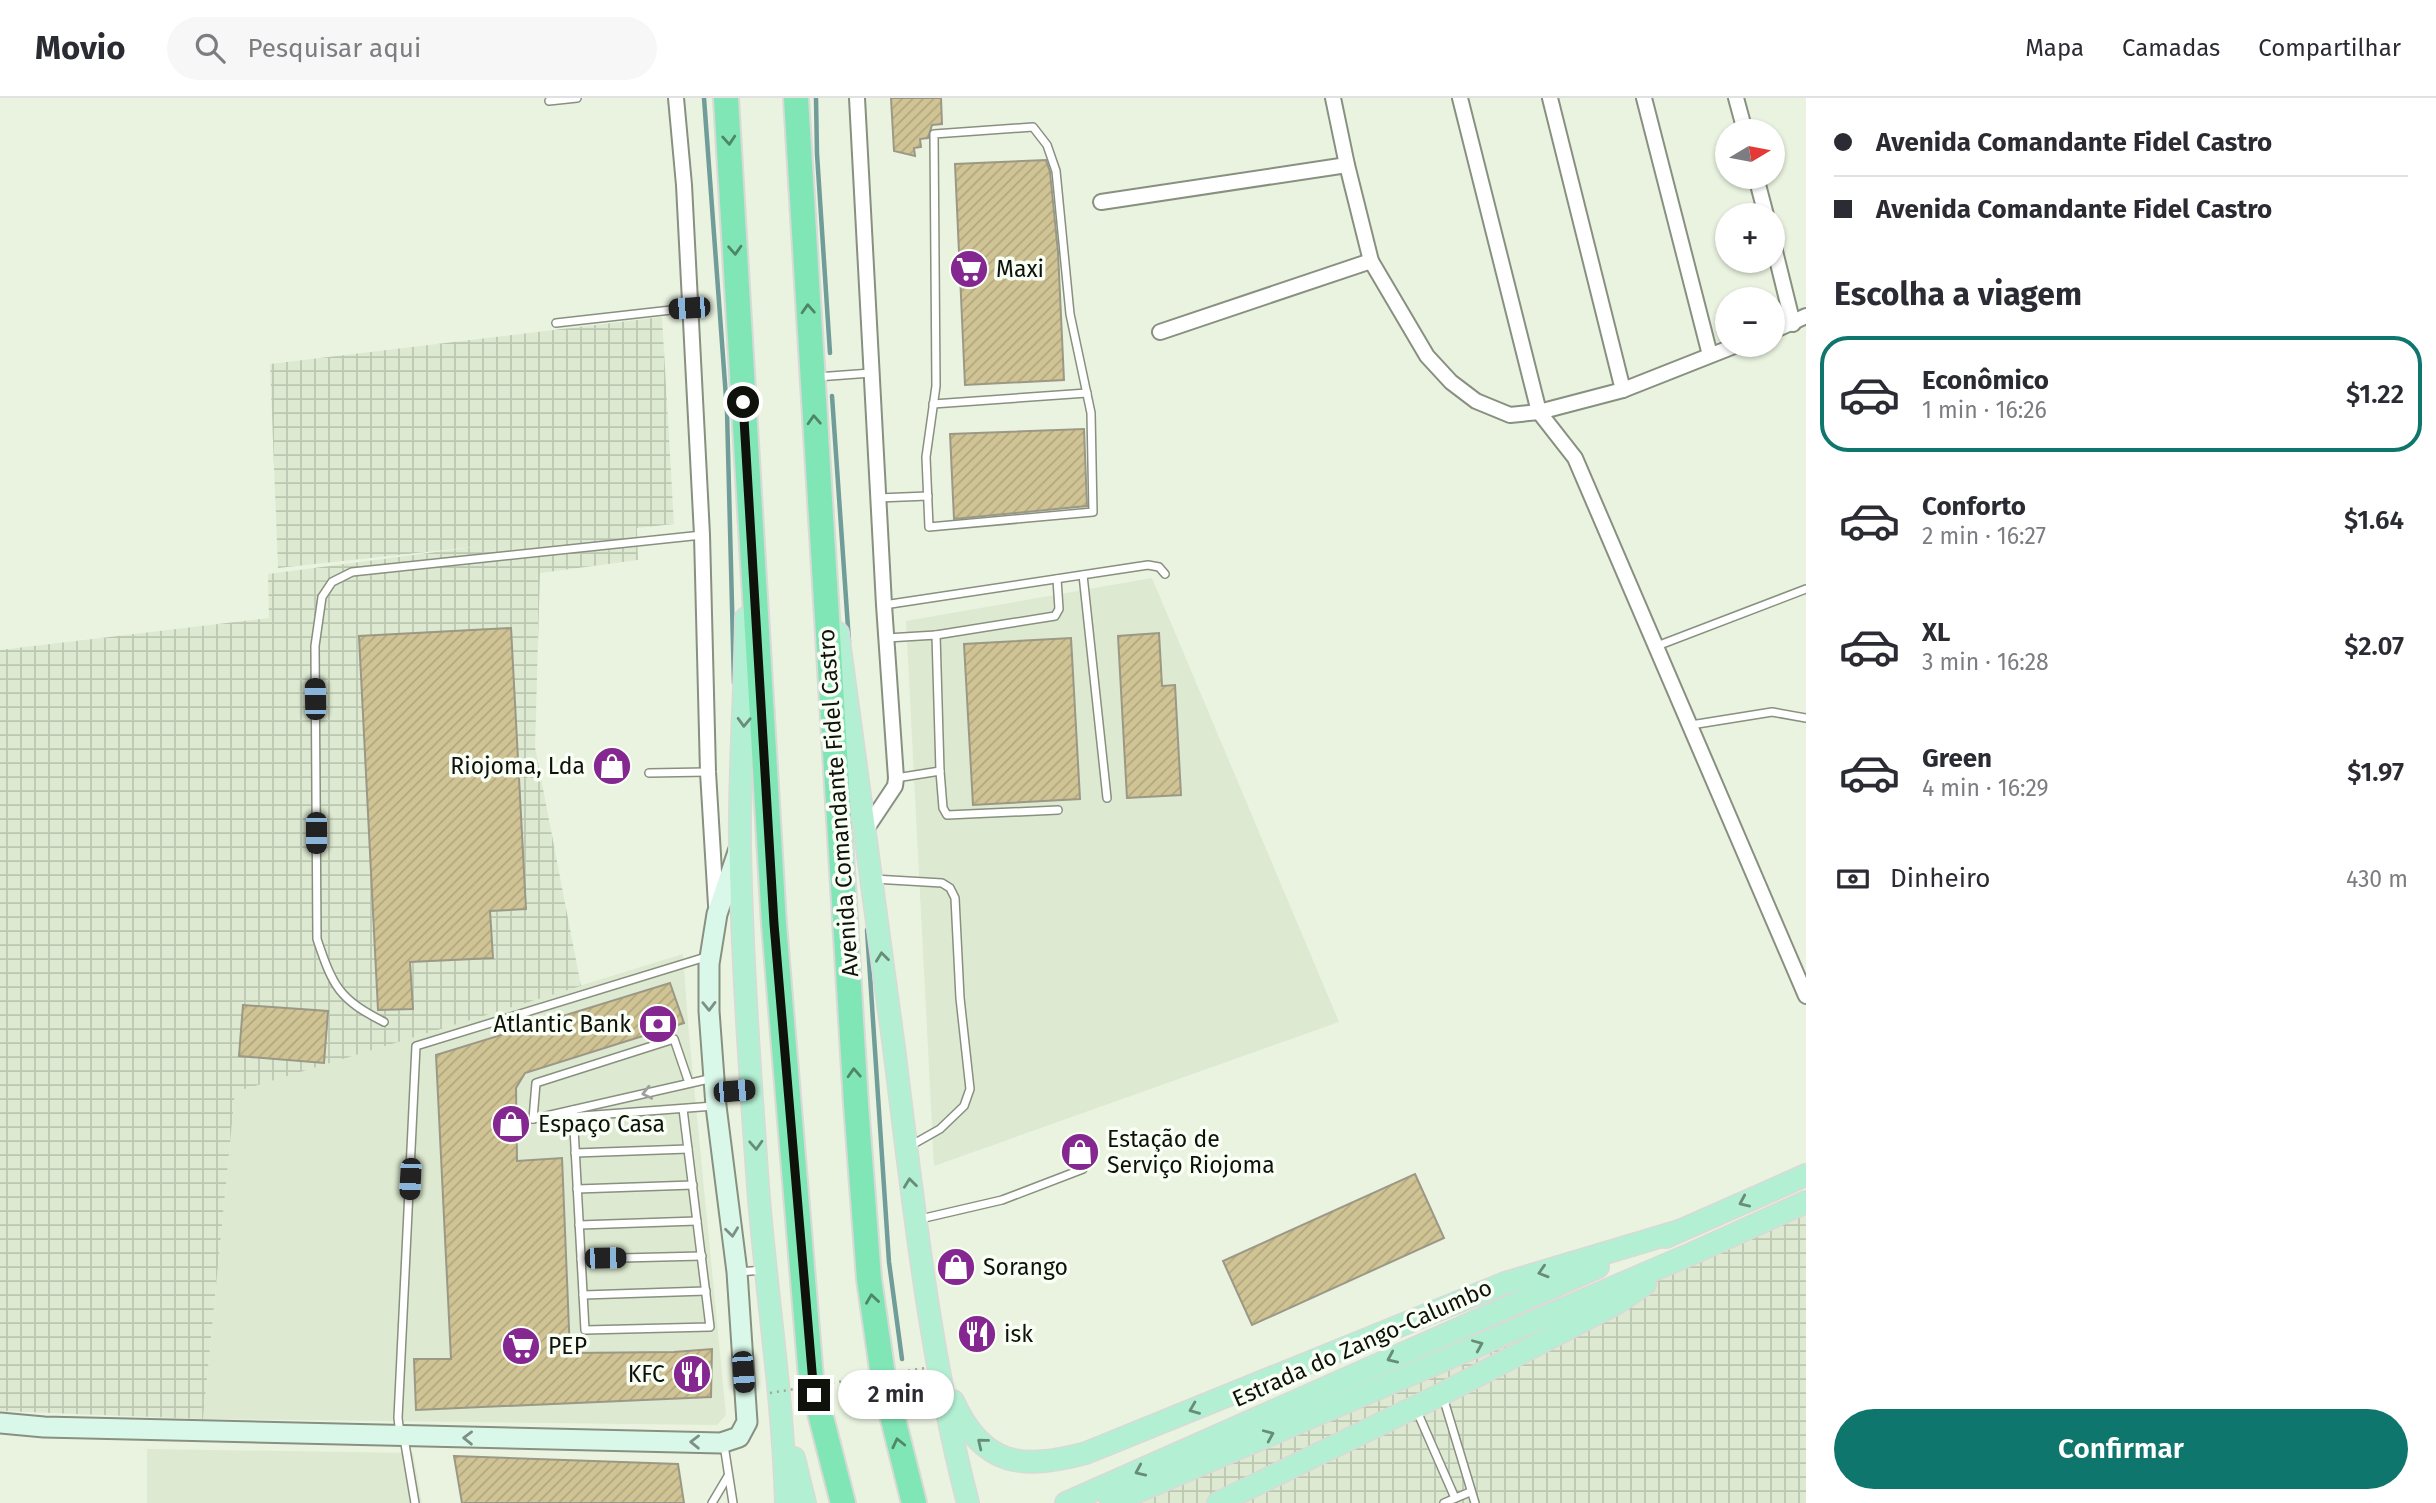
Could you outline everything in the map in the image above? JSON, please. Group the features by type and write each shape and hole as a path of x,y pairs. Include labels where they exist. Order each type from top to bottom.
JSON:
{"highway":[{"path":"726,98 774,924 811,1378 843,1503"},
{"name":"Avenida Comandante Fidel Castro","path":"796,98 816,463 869,1279 884,1384 914,1503"}],"main road":[{"path":"816,463 873,878 915,1220 950,1431 968,1503"},
{"path":"746,470 746,666 740,844 752,1089 774,1362 782,1412 805,1503"},
{"path":"931,1323 944,1376 964,1426 979,1442 997,1454 1016,1461 1050,1463 1086,1453 1505,1283 1679,1231 1806,1175"},
{"path":"1218,1503 1443,1394 1617,1303 1690,1254 1804,1207"},
{"name":"Estrada do Zango-Calumbo","path":"1112,1496 1679,1231"},
{"name":"Estrada do Zango-Calumbo","path":"1066,1503 1112,1496 1690,1254"},
{"path":"782,1412 786,1503"}],"street":[{"path":"676,98 684,185 702,535 708,772 717,914"},
{"path":"857,98 896,778 895,786 865,831"},
{"path":"1333,98 1371,261 1427,356 1451,382 1476,401 1510,415 1539,412 1623,390 1715,353"},
{"path":"1460,98 1539,412 1575,458 1806,996"},
{"path":"1550,98 1623,390"},
{"path":"1644,98 1710,355"},
{"path":"1736,98 1742,119"},
{"path":"1101,202 1347,166"},
{"path":"1160,332 1371,261"},
{"path":"1783,273 1799,320"},
{"path":"0,1423 44,1427 402,1436 724,1442 739,1437 747,1422 737,1272 715,1092 709,1011 710,956 717,914 740,844"},
{"path":"0,1429 44,1427"}],"lane":[{"path":"550,101 577,98"},
{"path":"1033,127 1047,145 1056,171 1070,314 1087,393 1091,412 1093,512 929,527 926,457 936,386 934,134 1033,127"},
{"path":"556,323 689,308"},
{"path":"812,377 872,373"},
{"path":"933,404 1087,393"},
{"path":"878,498 928,496"},
{"path":"384,1022 345,999 329,976 317,939 315,646 322,597 332,582 352,572 702,535"},
{"path":"884,605 1148,565 1159,567 1165,574"},
{"path":"1083,575 1107,798"},
{"path":"887,638 936,635 1055,616 1059,609 1057,579"},
{"path":"1657,646 1806,589"},
{"path":"936,635 940,771 943,808 947,815 1058,810"},
{"path":"1691,725 1772,712 1806,718"},
{"path":"896,778 940,771"},
{"path":"649,773 708,772"},
{"path":"873,878 942,883 950,888 954,898 960,998 970,1089 964,1106 940,1129 906,1148"},
{"path":"415,1503 402,1436 399,1404 416,1046 710,956"},
{"path":"689,1083 674,1039 536,1083 533,1119 573,1114 683,1109 715,1092 752,1089"},
{"path":"573,1114 689,1083 715,1092"},
{"path":"573,1114 585,1330 710,1327 683,1109"},
{"path":"575,1153 688,1149"},
{"path":"915,1220 1002,1200 1083,1169"},
{"path":"577,1189 693,1185"},
{"path":"579,1224 697,1221"},
{"path":"581,1259 702,1256"},
{"path":"737,1272 766,1270"},
{"path":"583,1294 706,1291"},
{"path":"1443,1394 1475,1503"},
{"path":"1415,1408 1455,1498"},
{"path":"724,1442 733,1503"},
{"path":"712,1503 729,1476"},
{"path":"1444,1503 1471,1492"}],"path":[{"path":"770,1393 925,1368"}],"shaded area":[{"path":"662,317 674,524 637,528 638,560 540,573 535,747 581,986 235,1092 203,1419 0,1411 0,650 269,618 268,574 482,546 278,568 270,364"},
{"path":"1152,578 1339,1022 934,1166 906,621"},
{"path":"683,954 726,1415 717,1425 203,1419 235,1092"},
{"path":"1806,1196 1806,1503 1131,1503"},
{"path":"147,1449 413,1453 422,1503 147,1503"}],"building":[{"path":"891,98 941,98 942,124 932,125 928,138 920,139 921,147 914,148 915,156 894,151"},
{"path":"1046,160 1050,172 1058,252 1064,380 965,385 955,164"},
{"path":"1084,429 1087,506 954,519 950,434"},
{"path":"511,628 526,909 490,911 493,958 410,962 413,1009 378,1010 359,636"},
{"path":"1159,633 1162,686 1175,685 1181,795 1127,798 1118,636"},
{"path":"1071,638 1080,799 973,805 964,644"},
{"path":"670,983 684,1023 525,1073 516,1088 517,1161 562,1158 570,1353 712,1349 711,1397 416,1410 414,1359 451,1359 436,1055"},
{"path":"243,1005 328,1011 324,1063 239,1056"},
{"path":"1415,1174 1444,1238 1252,1325 1223,1261"},
{"path":"454,1456 678,1464 684,1503 462,1503"}],"waterway":[{"path":"704,98 727,411 734,683"},
{"path":"816,98 830,353"},
{"path":"832,396 849,642"},
{"path":"867,930 889,1262 902,1359"}],"place":[{"name":"Maxi","path":"969,269"},
{"name":"Riojoma, Lda","path":"612,766"},
{"name":"Atlantic Bank","path":"658,1024"},
{"name":"Espaço Casa","path":"511,1124"},
{"name":"Estação de Serviço Riojoma","path":"1080,1152"},
{"name":"Sorango","path":"956,1267"},
{"name":"isk","path":"977,1334"},
{"name":"PEP","path":"521,1346"},
{"name":"KFC","path":"692,1374"}],"route":[{"path":"743,402 774,924 814,1395"}]}
